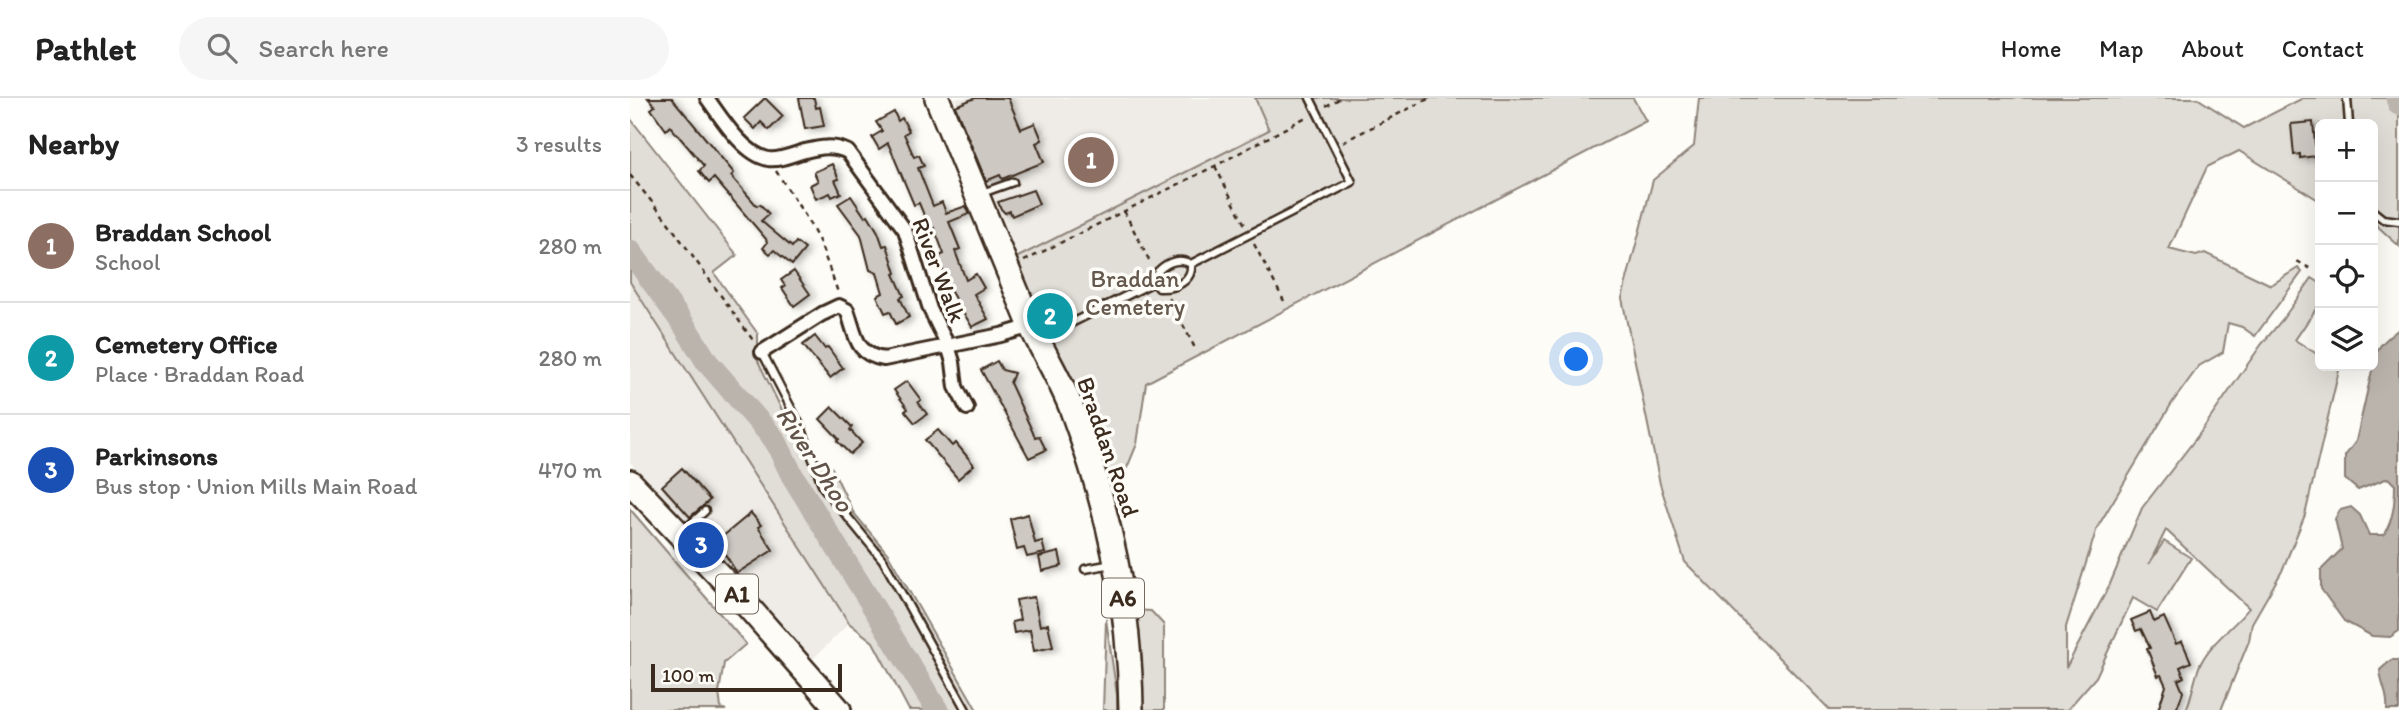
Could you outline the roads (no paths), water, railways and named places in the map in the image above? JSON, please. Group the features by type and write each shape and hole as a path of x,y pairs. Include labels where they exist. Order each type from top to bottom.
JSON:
{"highway":[{"name":"Braddan Road","path":"937,98 1035,333 1071,407 1101,496 1117,563 1130,652 1131,710"},
{"name":"A1","path":"630,482 736,593 838,710"}],"street":[{"name":"River Walk","path":"707,98 729,128 751,151 772,162 824,147 837,147 848,152 905,230 930,309 948,346 956,387 967,408"},
{"path":"762,352 839,306 847,310 861,348 884,359 1035,333"}],"lane":[{"path":"1191,264 1192,271 1188,279 1164,289 1154,282 1155,274 1160,268 1178,260 1191,264 1352,182 1310,98"},
{"path":"2347,98 2349,119"},
{"path":"977,194 1013,182"},
{"path":"2378,215 2383,219 2399,220"},
{"path":"1035,333 1154,282"},
{"path":"762,352 802,429 823,487 883,560 966,710"},
{"path":"680,534 705,511"},
{"path":"1085,569 1117,563"}],"waterway":[{"path":"2397,98 2399,104"},
{"name":"River Dhoo","path":"630,251 684,325 707,362 775,440 792,475 937,710"}],"place":[{"name":"Braddan School","path":"1091,160"},
{"name":"Cemetery Office","path":"1050,316"},
{"name":"Parkinsons","path":"701,545"}],"park label":[{"name":"Braddan Cemetery","path":"1135,293"}]}
